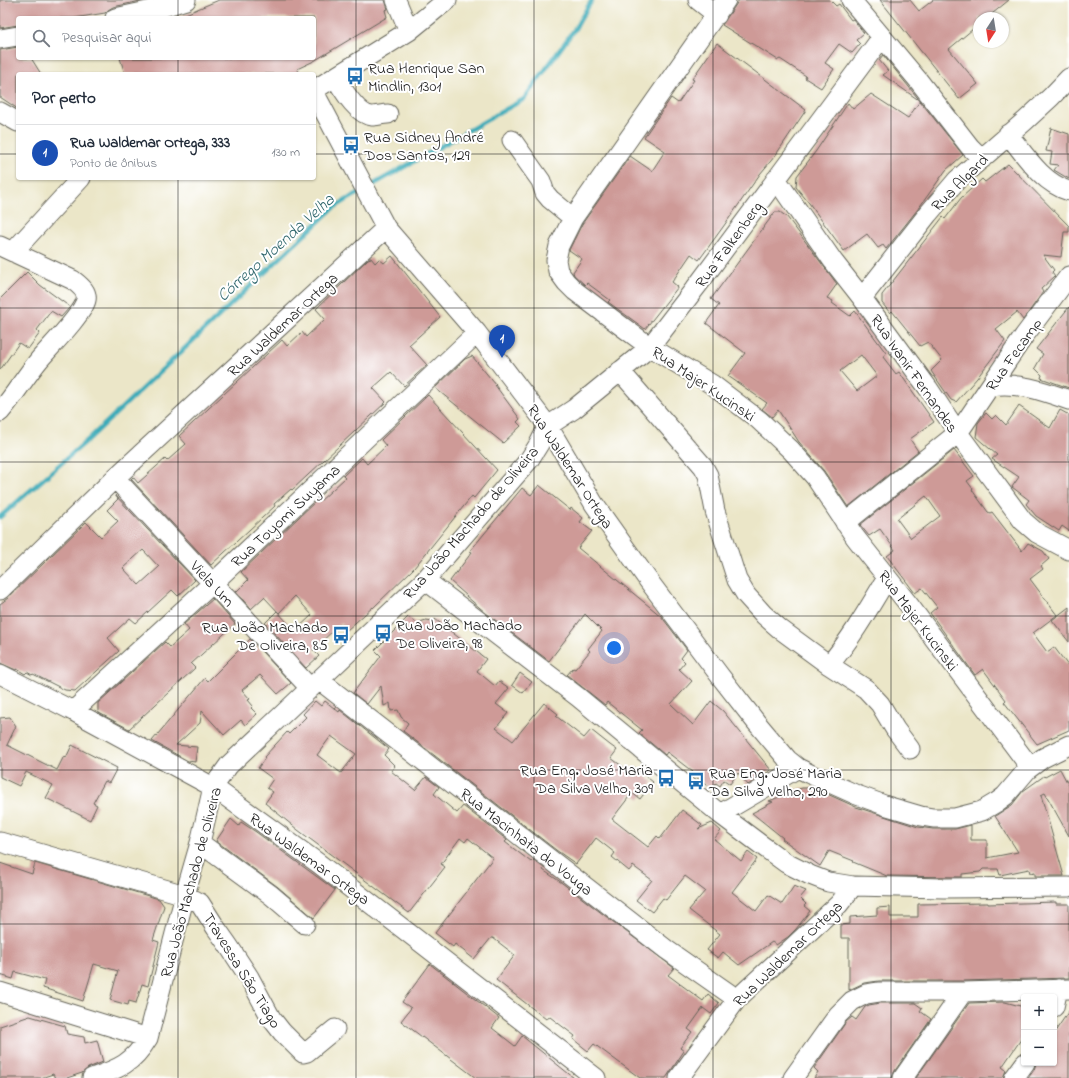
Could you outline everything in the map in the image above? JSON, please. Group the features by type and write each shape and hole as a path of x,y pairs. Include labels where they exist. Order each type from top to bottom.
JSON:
{"street":[{"path":"124,16 157,9 186,0"},
{"path":"396,0 409,31"},
{"path":"316,90 409,31 447,0"},
{"path":"698,0 722,7"},
{"path":"851,0 970,147 982,159"},
{"name":"Rua Majer Kucinski","path":"722,7 573,218 559,246 556,260 558,271 575,291 650,346 713,385 759,420 791,450 815,477 845,523 1030,767"},
{"path":"0,39 16,36"},
{"name":"Rua Falkenberg","path":"548,426 574,409 650,346 700,282 882,37"},
{"path":"335,77 351,100 363,113 371,116 388,114"},
{"name":"Rua Algard","path":"862,298 928,214 957,180 1046,102 1069,78"},
{"path":"316,95 382,220"},
{"path":"0,112 16,121"},
{"path":"1008,134 1048,181 1069,190"},
{"path":"512,140 541,181 545,193 573,218"},
{"name":"Rua Ivanir Fernandes","path":"776,179 833,261 928,388 958,434 1023,521 1037,533 1069,550"},
{"path":"0,412 38,361 70,325 86,301 86,295 82,287 73,280 6,249 79,180"},
{"name":"Rua Waldemar Ortega","path":"0,590 382,220 477,333 548,426 594,504 648,580 756,722 788,760 798,768 857,795 900,810 933,818 956,818 982,811 1005,796 1020,776 1030,767"},
{"name":"Rua Fecamp","path":"845,523 958,434 1024,336 1069,276"},
{"name":"Rua Toyomi Suyama","path":"73,711 213,583 477,333"},
{"path":"620,372 704,466 708,475 715,511 737,580 746,595 764,615 780,629 829,665 866,688 880,704 895,730 910,749"},
{"path":"990,386 1012,384 1028,387 1069,400"},
{"name":"Rua João Machado de Oliveira","path":"92,1078 116,1070 135,1057 148,1038 200,843 213,787 228,765 425,580 529,460 548,426"},
{"name":"Viela Um","path":"115,478 213,583 315,684"},
{"path":"829,665 848,642 887,578"},
{"path":"425,580 578,697 720,814 786,863 828,882 853,886 944,888 1069,887"},
{"name":"Rua Waldemar Ortega","path":"0,674 73,711 213,787 343,881 596,1078"},
{"name":"Rua Macinhata do Vouga","path":"315,684 661,945 737,999"},
{"path":"1030,767 1043,758 1069,745"},
{"path":"720,814 798,768"},
{"name":"Travessa São Tiago","path":"0,842 185,895 200,902 249,977 271,1018 300,1051 303,1053 307,1052 335,1029"},
{"path":"200,843 271,895 305,924"},
{"name":"Rua Waldemar Ortega","path":"679,1078 737,999 839,904 853,886"},
{"path":"793,1078 838,1015 852,1001 866,994 879,992 963,992 1064,989"},
{"path":"1057,1002 1064,989"},
{"path":"0,992 148,1038"},
{"path":"903,1078 963,992"},
{"path":"1014,1078 1023,1066"}],"building":[{"path":"0,0 145,0 113,7 105,13 86,16 16,16 16,25 0,28"},
{"path":"219,0 385,0 388,9 385,10 387,17 316,60 316,16 181,16"},
{"path":"739,0 830,0 836,6 839,4 851,20 853,19 864,33 856,40 860,44 852,53 839,44 825,63 834,69 821,88 780,59 778,60 722,25"},
{"path":"880,0 910,0 919,11 933,0 1009,0 994,12 973,12 973,29 949,49 978,84 959,99"},
{"path":"717,43 806,110 775,156 760,174 699,260 691,254 672,282 678,287 645,329 608,302 610,300 587,283 585,285 574,275 573,272 582,259 569,250 582,224 630,156 652,171 665,151 644,137 671,98 678,103 694,80 692,79"},
{"path":"16,47 16,60 32,60 40,72 16,72 16,108 0,97 0,50"},
{"path":"883,55 909,87 963,155 946,170 918,209 886,249 883,245 878,248 867,234 844,251 796,187 797,176 816,151 848,103 853,109 871,94 908,118 920,101 883,75 888,71 879,60"},
{"path":"121,60 316,60 297,69 299,72 124,72"},
{"path":"1051,128 1069,134 1069,179 1054,170 1058,165 1050,164 1052,152 1046,151"},
{"path":"1008,164 1069,226 1069,232 1064,232 1061,257 1043,255 1054,270 1052,272 1055,276 1041,289 1043,292 1023,320 1017,312 996,329 1005,341 977,378 956,402 951,400 931,371 942,360 928,342 920,346 892,311 890,313 882,303 882,295 943,217 945,219 961,198 982,179 985,182"},
{"path":"775,212 780,212 787,217 837,284 827,298 833,301 832,303 850,316 855,311 886,353 883,357 896,374 899,372 934,422 910,439 918,451 848,507 824,471 799,442 778,410 772,417 762,409 767,403 728,376 745,353 706,323 719,305 711,299","holes":["861,355 877,376 857,391 840,371"]},
{"path":"392,256 440,317 409,345 427,365 404,386 391,372 373,388 386,402 292,490 291,489 274,504 275,506 211,565 131,479 133,477 138,483 165,459 167,461 186,444 179,436 282,340 287,346 302,332 306,337 325,319 316,309 368,259 371,258 375,263 379,259 384,263"},
{"path":"27,272 40,285 70,307 61,317 51,311 37,330 40,333 28,349 19,343 0,370 0,299"},
{"path":"1069,307 1069,388 1041,378 1042,375 1035,368 1043,354 1036,349"},
{"path":"472,356 496,385 520,419 517,422 521,426 503,443 435,388 465,359"},
{"path":"428,395 497,470 474,498 472,496 414,568 373,608 347,630 341,623 313,650 319,656 306,668 265,623 277,611 295,631 312,615 295,596 279,613 264,597 251,609 236,592 248,580 241,572 317,500 319,502 345,478 343,476 362,458 367,464 386,446 381,440"},
{"path":"1019,406 1050,428 1060,410 1069,415 1069,531 1062,526 1059,531 1036,516 1026,504 1029,500 1012,487 1019,477 992,459 997,455 976,437 978,423 986,413 992,419 996,415 1006,425"},
{"path":"954,450 974,476 967,481 988,512 992,512 1022,551 1028,543 1043,551 1049,559 1041,566 1043,569 1030,579 1057,615 1033,633 1047,652 1054,647 1069,667 1069,730 1037,744 1004,702 1006,700 983,669 975,675 930,613 937,607 922,588 915,593 887,556 895,550 880,529 869,536 860,525","holes":["926,496 940,516 911,538 897,519"]},
{"path":"539,485 570,510 571,508 583,518 580,522 592,531 578,548 661,616 687,650 681,658 685,662 679,669 692,681 671,704 693,725 711,701 723,711 771,770 748,785 738,773 730,784 724,780 720,786 716,783 711,789 692,774 693,772 667,752 665,755 639,733 642,730 607,702 605,705 567,675 573,668 575,669 590,651 588,649 602,631 585,614 549,661 486,613 450,581 472,552 470,551 522,488 531,495"},
{"path":"115,495 195,580 178,596 172,590 136,623 130,618 108,638 119,651 75,691 65,690 33,674 32,675 27,672 25,674 17,669 16,670 0,663 0,604 86,522 101,537 118,521 107,510 118,499","holes":["143,550 159,567 139,585 123,568"]},
{"path":"213,599 235,624 191,664 195,668 129,729 99,713 98,703 165,642 170,647 189,630 184,624"},
{"path":"1069,607 1069,642 1052,620"},
{"path":"408,617 417,623 426,620 433,621 435,619 486,659 477,671 495,686 499,681 509,688 496,704 508,713 496,728 513,741 544,703 558,714 556,716 584,738 591,730 617,750 611,758 630,772 634,767 653,782 640,799 632,793 612,819 648,847 657,836 660,839 682,810 702,825 698,829 712,823 721,831 714,839 741,861 748,852 757,859 732,892 756,911 768,895 782,904 794,886 806,891 800,898 806,904 804,906 810,911 788,937 776,945 772,942 739,965 723,952 718,958 707,950 720,934 689,910 705,891 685,876 666,900 663,898 652,912 636,900 652,880 633,866 629,871 612,857 615,853 596,838 576,864 556,850 403,731 408,723 401,717 398,710 391,711 390,703 384,706 381,686 367,704 353,693 381,656 375,650"},
{"path":"250,639 291,683 278,694 260,675 242,690 250,699 248,700 253,706 251,708 257,714 245,725 241,720 224,735 202,711 200,723 176,745 197,747 195,762 188,761 152,741 205,678 208,681"},
{"path":"520,673 532,682 523,693 512,685"},
{"path":"315,701 321,706 325,701 339,712 340,710 389,749 384,755 395,766 391,771 415,790 426,777 439,787 434,794 457,813 463,806 507,840 505,842 531,862 533,860 544,868 543,870 674,968 668,975 703,1001 708,994 719,1003 711,1014 703,1008 688,1029 692,1032 680,1048 684,1051 666,1078 640,1078 594,1044 588,1051 573,1039 575,1036 550,1017 546,1019 496,980 515,955 493,938 491,938 474,959 455,944 453,947 435,933 493,858 468,838 465,842 460,838 441,864 445,867 409,913 298,830 265,803 273,792 267,788 273,779 258,768 265,758 264,757 287,732 289,734 306,717 303,714","holes":["331,736 356,754 341,773 317,755"]},
{"path":"10,717 16,726 7,745 57,770 64,756 66,758 72,745 117,768 109,783 105,781 93,803 97,805 90,820 46,798 53,785 26,772 19,786 0,777 0,718"},
{"path":"1060,769 1069,786 1069,836 1045,793 1041,795 1064,876 1035,876 1035,872 1030,873 1029,869 1000,875 998,869 983,869 980,872 962,874 962,877 887,876 829,851 820,866 782,839 783,838 752,813 773,802 769,801 802,788 814,788 856,807 918,827 955,829 971,825 971,840 987,840 987,858 1018,852 995,816 1012,805 1023,791 1044,776 1045,777"},
{"path":"231,819 239,826 241,822 256,832 335,890 314,918 278,887 216,841"},
{"path":"0,863 32,874 35,863 159,899 164,906 153,940 159,942 148,986 142,984 136,1003 129,1001 128,1005 110,1000 118,971 94,964 83,1001 43,988 45,980 15,972 13,979 0,975"},
{"path":"1056,902 1056,904 1069,904 1069,978 963,981 879,981 864,983 849,990 849,938 841,938 841,925 850,924 850,917 877,915 877,908 890,907 890,917 918,917 918,904"},
{"path":"430,964 499,1018 492,1028 515,1046 522,1036 574,1078 476,1078 401,1021 411,1008 402,1002"},
{"path":"1005,1002 1021,1006 1021,1039 1002,1067 1006,1070 1003,1078 916,1078 969,1003"},
{"path":"880,1003 915,1003 922,1008 920,1011 931,1019 894,1072 892,1078 814,1078 818,1072 814,1068 846,1022 852,1017 856,1020 865,1007"},
{"path":"1069,1011 1069,1078 1028,1078 1035,1066 1057,1066 1057,1029"},
{"path":"30,1016 65,1026 67,1034 84,1037 85,1043 97,1040 103,1062 88,1068 82,1073 67,1078 55,1078 53,1074 41,1078 0,1078 0,1026"}],"waterway":[{"name":"Córrego Moenda Velha","path":"369,187 524,99 574,30 592,0"},
{"name":"Córrego Moenda Velha","path":"0,517 90,438 333,208 362,191"}],"place":[{"name":"Rua Henrique San Mindlin, 1301","path":"355,76"},
{"name":"Rua Sidney André Dos Santos, 129","path":"351,145"},
{"name":"Rua Waldemar Ortega, 333","path":"502,358"},
{"name":"Rua João Machado De Oliveira, 98","path":"383,633"},
{"name":"Rua João Machado De Oliveira, 85","path":"341,635"},
{"name":"Rua Eng. José Maria Da Silva Velho, 309","path":"666,778"},
{"name":"Rua Eng. José Maria Da Silva Velho, 290","path":"696,781"}]}
